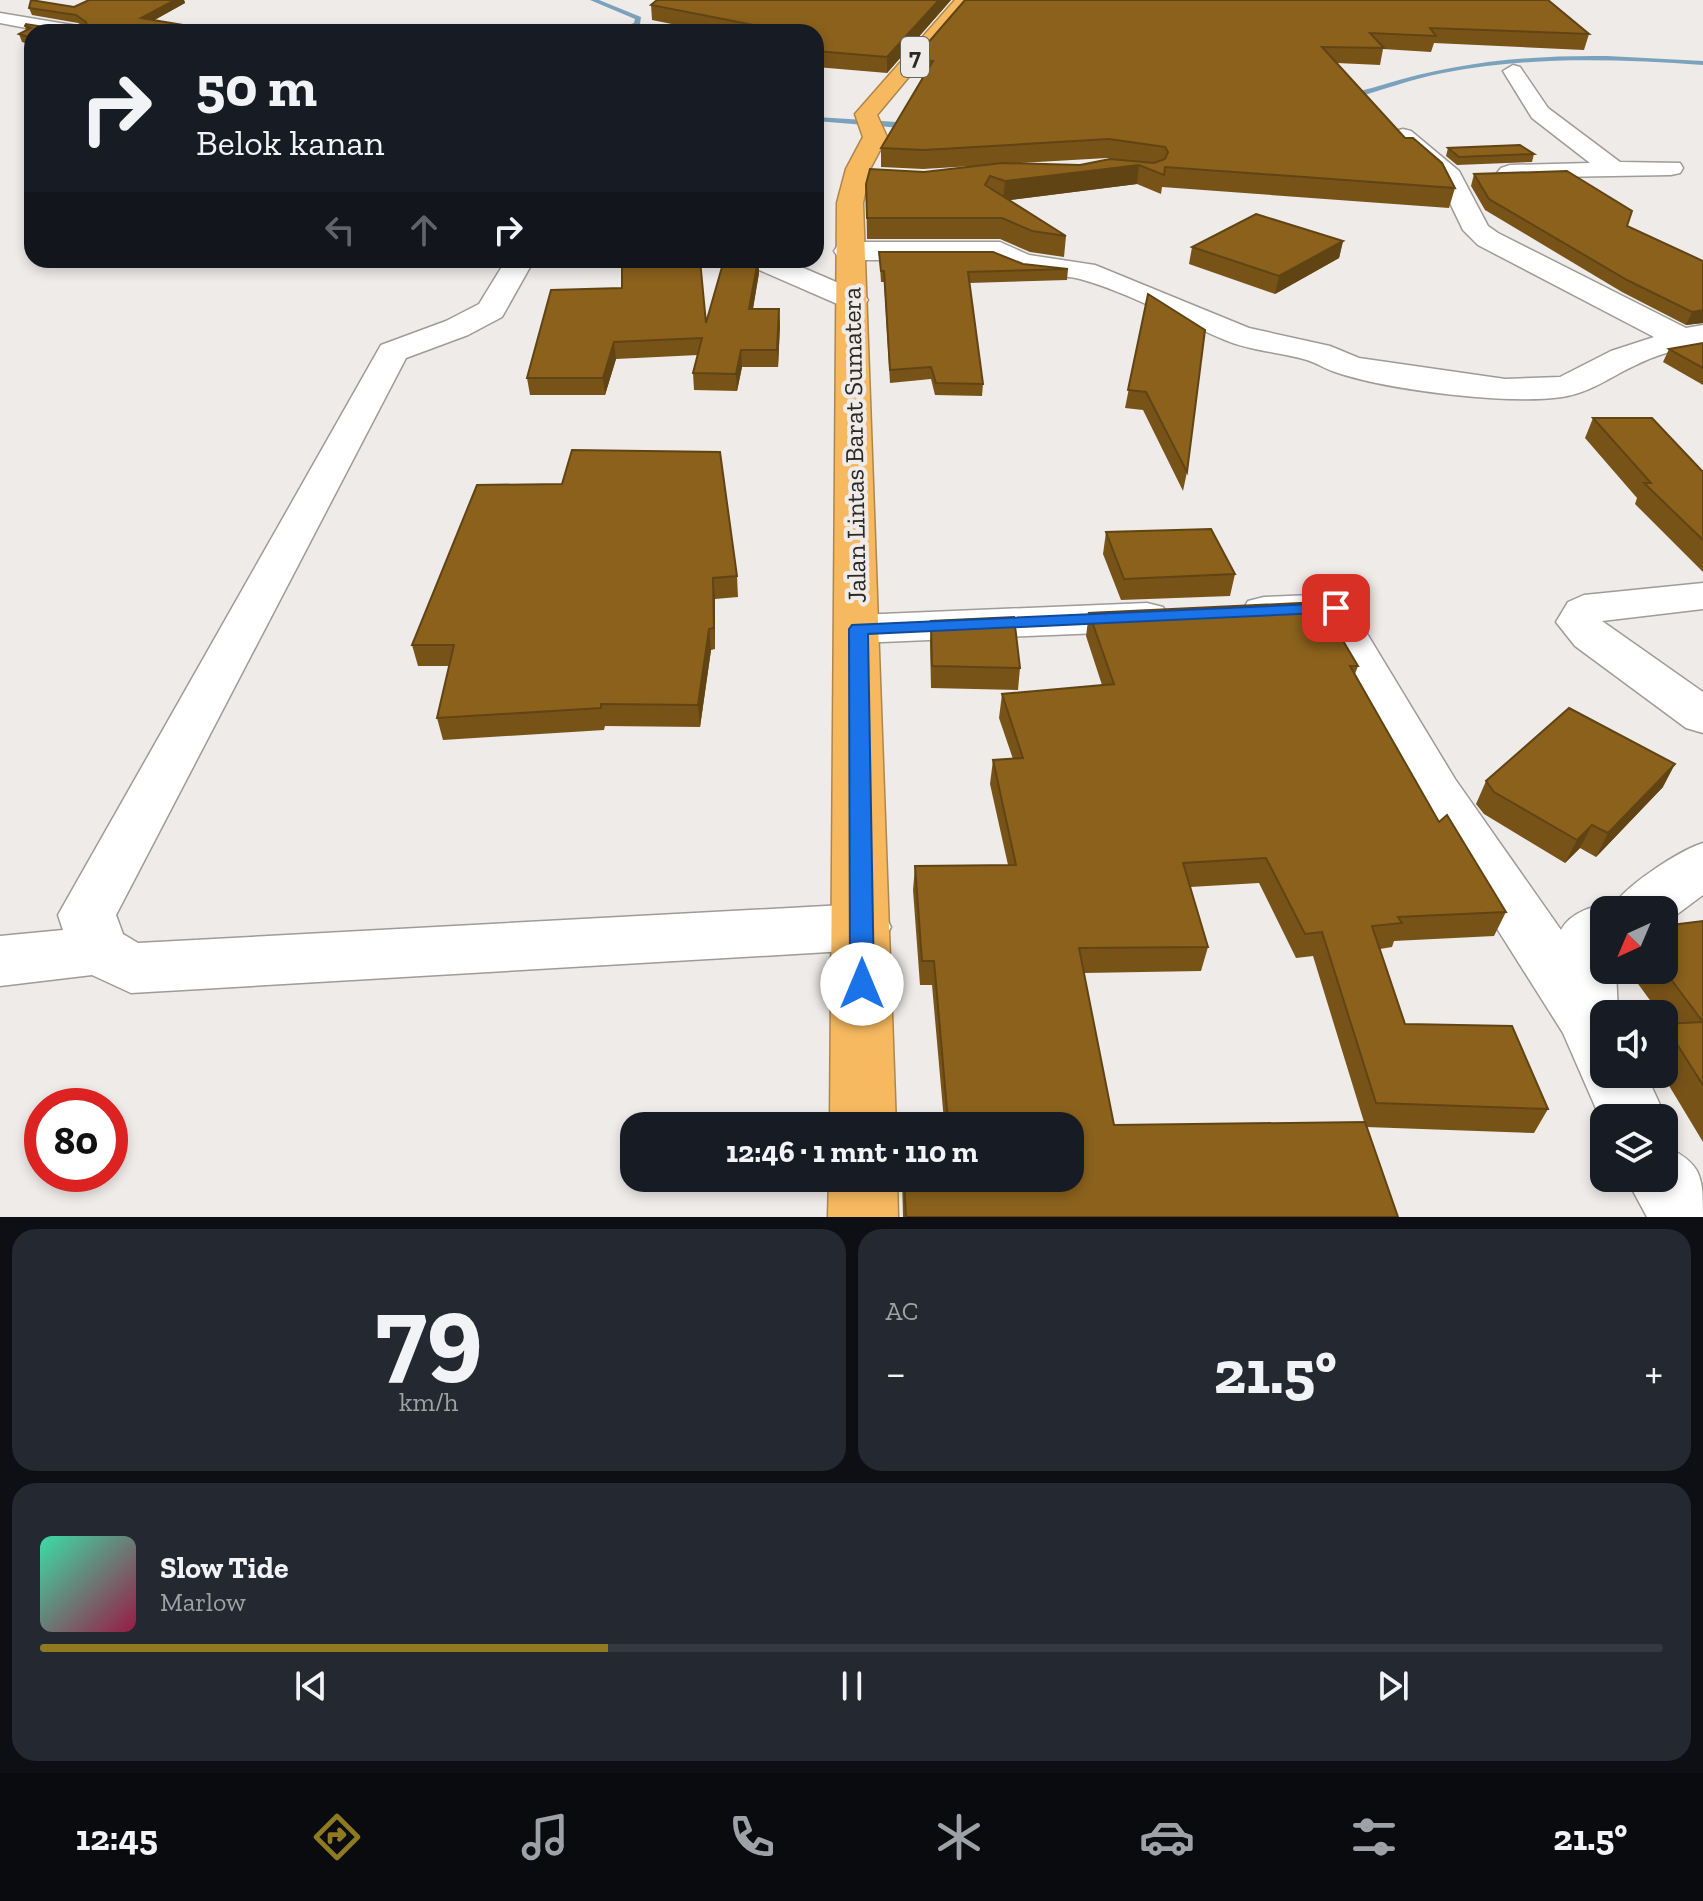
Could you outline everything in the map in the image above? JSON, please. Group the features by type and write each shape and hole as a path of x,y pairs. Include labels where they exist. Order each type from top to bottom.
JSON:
{"highway":[{"name":"Jalan Lintas Barat Sumatera","path":"863,1112 853,300 848,251 850,203 870,152 964,0"},
{"path":"863,1192 863,1217"}],"street":[{"path":"0,18 33,24"},
{"path":"1513,71 1540,113 1613,169"},
{"path":"1385,122 1468,175 1671,168"},
{"path":"1468,175 1477,230 1488,239 1692,337"},
{"path":"848,251 1000,251 1009,259 1028,264 1085,271 1190,312 1239,335 1318,353 1347,365 1377,373 1505,389 1562,387 1585,380 1623,358 1692,337"},
{"path":"100,950 87,915 393,352 457,328 491,310 515,268"},
{"path":"779,268 853,300"},
{"path":"1703,596 1600,605 1584,612 1578,622 1591,636 1703,716"},
{"path":"858,629 1336,608 1343,632 1437,792 1590,1032"},
{"path":"1662,896 1703,864"},
{"path":"0,961 100,950 131,968 862,927"},
{"path":"1590,936 1586,938 1590,968"},
{"path":"1670,1192 1689,1217"}],"building":[{"path":"31,0 74,7 89,0 175,0 141,18 177,24 86,24 76,15 29,8"},
{"path":"657,0 939,0 887,57 824,52 824,24 749,24 651,5"},
{"path":"965,0 1548,0 1589,34 1430,28 1436,36 1370,33 1384,48 1322,47 1405,138 1413,138 1442,163 1455,188 1165,167 1164,175 1139,165 1005,181 990,176 985,185 1066,236 1032,231 1002,218 867,218 866,184 870,169 924,172 1002,163 1080,165 1110,159 1154,163 1165,159 1168,152 1165,147 1109,139 924,150 881,148 933,61 914,59"},
{"path":"1520,145 1534,154 1459,157 1448,148"},
{"path":"1567,171 1632,211 1627,226 1703,261 1703,310 1692,312 1627,280 1489,199 1474,174"},
{"path":"1256,214 1343,241 1279,276 1192,247"},
{"path":"879,252 993,252 1023,264 1068,269 968,272 983,384 936,383 931,367 890,370 884,271 881,271"},
{"path":"622,268 701,268 706,323 722,268 757,268 749,309 779,309 777,350 741,350 736,374 693,373 702,338 614,342 603,378 527,378 551,290 622,288"},
{"path":"1148,294 1205,330 1187,472 1146,392 1128,390"},
{"path":"1703,343 1703,368 1669,349"},
{"path":"1593,418 1652,418 1703,472 1703,540 1644,483 1651,483"},
{"path":"572,450 720,452 737,576 713,578 714,628 709,629 698,705 601,704 601,708 437,718 454,645 412,645 477,485 562,484"},
{"path":"1211,529 1235,574 1124,579 1106,532"},
{"path":"1320,602 1358,666 1350,666 1439,822 1447,815 1506,912 1398,917 1402,923 1372,926 1405,1024 1512,1026 1548,1109 1376,1103 1322,932 1305,934 1266,858 1183,863 1208,947 1079,948 1114,1125 1365,1122 1398,1217 906,1217 905,1192 1084,1192 1084,1112 947,1112 934,961 922,961 915,866 1016,865 993,760 1023,758 1002,694 1114,684 1089,613"},
{"path":"1014,617 1020,668 932,666 931,621"},
{"path":"1569,708 1675,764 1608,833 1592,825 1577,840 1494,792 1486,781"},
{"path":"1703,921 1703,1022 1674,984 1678,984 1678,924"},
{"path":"1703,1022 1703,1085 1678,1046 1678,1023"}],"waterway":[{"path":"593,0 639,18 637,24"},
{"path":"1345,98 1433,73 1509,61 1607,58 1703,63"},
{"path":"824,120 914,126"}],"route":[{"path":"862,984 858,629 1336,608"}]}
